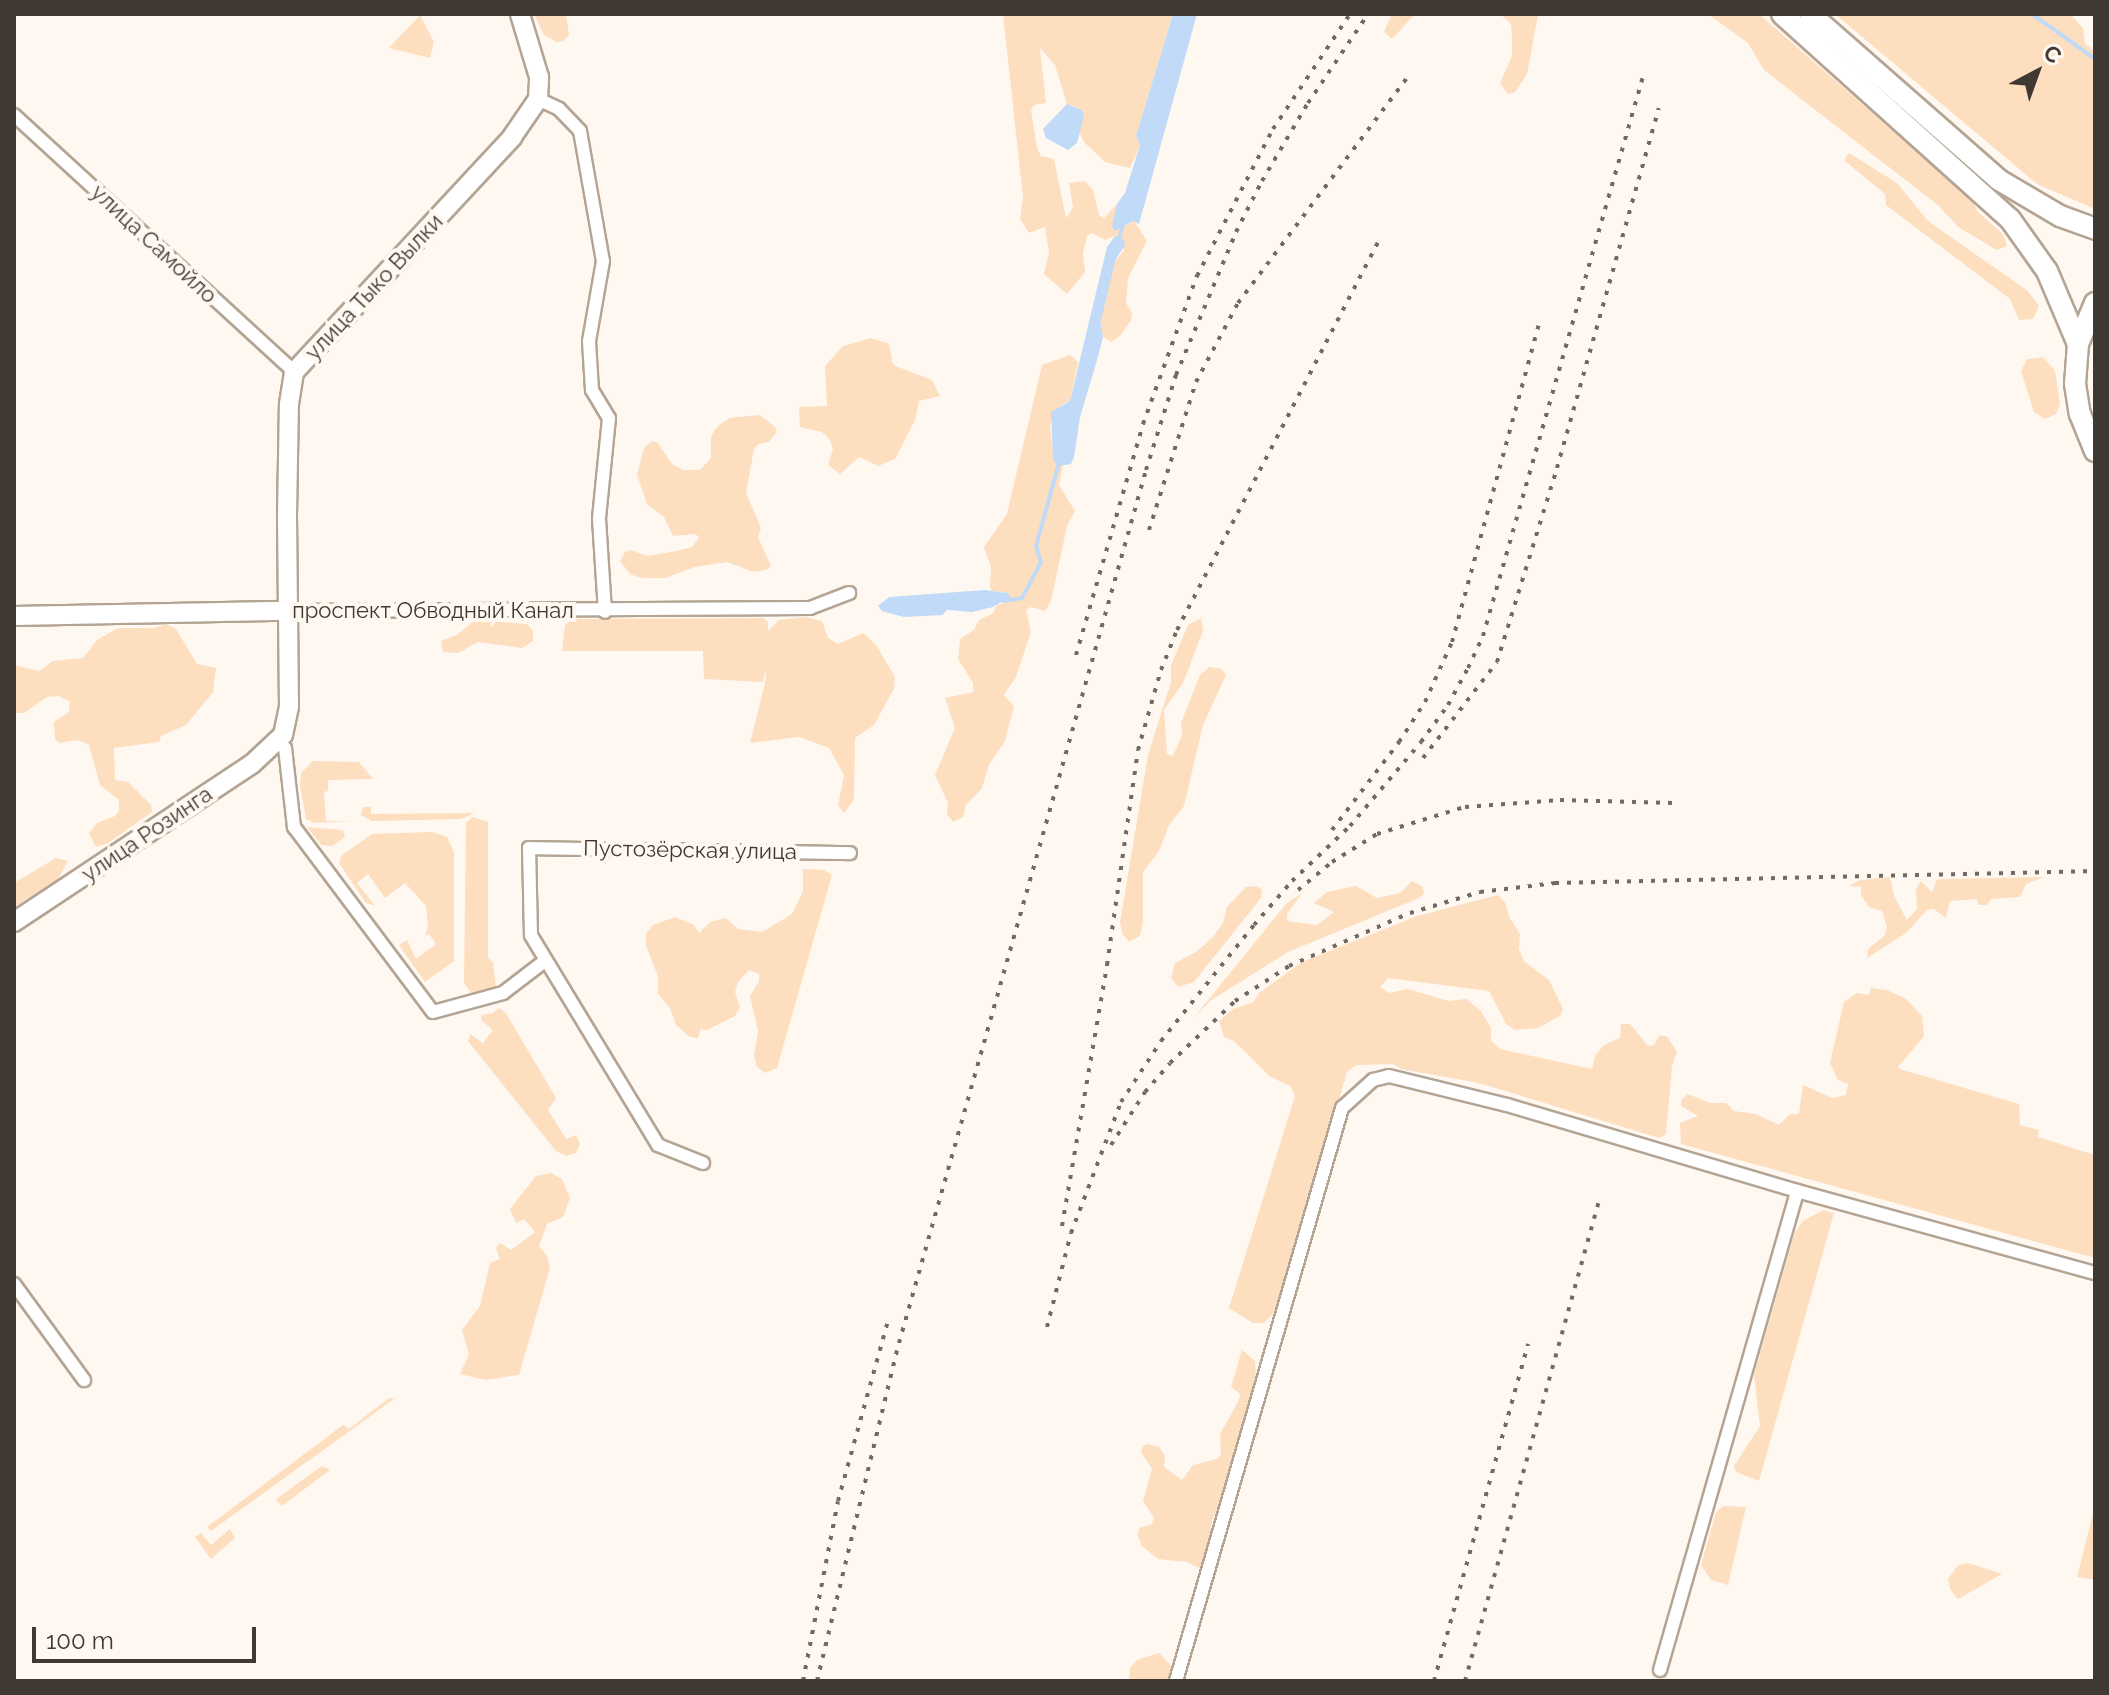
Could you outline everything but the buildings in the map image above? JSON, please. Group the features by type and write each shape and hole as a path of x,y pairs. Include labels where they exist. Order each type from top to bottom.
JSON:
{"main road":[{"path":"1782,14 2010,219 2047,271 2078,344"},
{"path":"1810,14 1999,180 2060,216 2095,229"},
{"path":"2093,442 2075,384 2078,344 2095,303"}],"street":[{"path":"520,14 539,77 538,99 559,109 580,131 603,261 589,341 592,390 609,418 599,519 605,612"},
{"name":"улица Тыко Вылки","path":"278,742 286,729 289,707 286,611 289,404 294,372 502,148 538,99"},
{"name":"улица Самойло","path":"14,115 294,372"},
{"name":"проспект Обводный Канал","path":"14,616 810,608 849,593"},
{"path":"278,742 285,748 294,827 433,1012 503,993 546,960 658,1145 703,1163"},
{"name":"улица Розинга","path":"14,922 252,764 278,742"},
{"name":"Пустозёрская улица","path":"546,960 531,935 529,848 850,853"},
{"path":"1176,1681 1342,1108 1373,1080 1389,1076 1507,1105 1797,1191 2095,1273"},
{"path":"1660,1670 1797,1191"},
{"path":"14,1284 84,1380"}],"shaded area":[{"path":"534,14 566,14 569,35 564,41 557,42 544,35"},
{"path":"1003,14 1173,14 1136,136 1140,145 1130,168 1105,162 1084,142 1079,132 1083,110 1067,104 1055,65 1040,48 1046,103 1034,105 1031,110 1037,148 1041,156 1054,159 1066,218 1073,208 1069,183 1085,181 1093,190 1099,215 1104,218 1117,204 1114,220 1125,226 1134,221 1147,241 1128,278 1126,303 1132,313 1131,320 1112,342 1103,337 1099,314 1109,270 1124,250 1115,236 1105,240 1092,233 1087,236 1083,253 1085,272 1067,294 1044,274 1049,252 1045,227 1029,233 1020,219 1023,198"},
{"path":"1392,14 1415,14 1392,39 1384,32"},
{"path":"1500,14 1538,15 1527,74 1515,92 1508,94 1500,83 1512,56 1511,24"},
{"path":"1708,14 1759,14 1972,200 1978,212 2003,234 2007,246 1997,250 1958,227 1939,206 1764,70 1748,43"},
{"path":"1835,14 2070,14 2083,28 2085,44 2095,51 2095,209 2037,184"},
{"path":"420,15 434,42 430,58 389,48"},
{"path":"1849,153 1897,183 1928,221 2028,291 2039,306 2033,319 2019,320 2010,299 1886,205 1885,194 1844,160"},
{"path":"871,338 889,344 893,364 932,380 940,396 919,401 915,420 895,459 878,466 859,457 840,474 828,465 833,449 830,440 822,432 800,427 799,407 827,406 825,366 843,346"},
{"path":"1070,355 1078,362 1070,401 1061,405 1050,424 1053,454 1059,466 1063,465 1059,485 1075,511 1067,526 1051,601 1045,611 1031,607 1026,610 1031,632 1016,677 1004,695 1014,706 1005,741 989,765 982,788 966,805 963,817 953,822 947,814 948,803 935,775 955,728 945,698 973,692 973,683 958,659 960,639 974,630 979,620 993,613 997,605 1007,602 1008,593 992,591 990,587 991,567 984,547 1007,514 1042,365"},
{"path":"2043,357 2055,371 2060,404 2056,414 2045,419 2034,412 2021,371 2027,359"},
{"path":"760,415 777,432 769,442 758,444 754,449 746,493 761,528 758,537 771,566 754,572 727,562 695,567 665,578 641,578 630,574 620,561 625,552 630,550 648,556 676,551 692,547 699,538 696,534 673,536 664,517 647,504 637,475 644,448 652,441 658,443 672,464 683,470 700,470 711,458 711,437 716,428 729,418"},
{"path":"805,617 822,621 828,638 838,644 863,633 876,645 895,677 894,689 874,725 855,738 854,800 844,813 838,805 844,775 829,748 799,737 750,743 766,679 765,671 763,682 704,679 703,651 562,651 565,625 572,619 763,618 768,622 768,631 779,620"},
{"path":"1201,618 1203,631 1183,683 1164,710 1167,754 1173,756 1182,735 1181,723 1200,675 1209,667 1222,669 1226,675 1203,725 1184,806 1169,825 1159,851 1143,872 1143,922 1140,936 1129,942 1122,933 1120,922 1148,755 1171,682 1171,665 1188,625"},
{"path":"475,620 527,624 533,631 533,641 522,648 478,642 458,653 443,652 441,641 457,635"},
{"path":"166,624 176,629 197,664 216,668 213,692 186,725 161,736 159,742 114,748 115,780 128,782 151,805 152,812 108,843 96,847 89,833 97,823 115,816 119,811 119,800 100,785 89,745 78,740 59,743 55,739 54,722 69,712 70,702 59,696 47,697 24,713 14,713 14,665 39,671 53,661 83,658 97,640 118,628 155,628"},
{"path":"313,761 359,762 373,779 328,780 328,791 324,792 326,821 353,821 314,823 306,819 301,773"},
{"path":"363,807 371,807 371,814 475,813 461,819 372,821 361,815"},
{"path":"473,817 488,822 488,957 493,963 496,987 473,996 464,983 466,823"},
{"path":"307,827 343,830 345,837 333,846 321,845"},
{"path":"432,832 447,837 454,852 454,961 425,982 399,945 407,940 416,959 436,944 429,934 425,937 428,927 426,906 405,883 385,898 368,874 357,883 375,906 366,903 339,863 342,855 372,834"},
{"path":"56,858 68,861 58,879 14,907 14,883"},
{"path":"803,869 824,870 832,875 777,1068 765,1073 757,1067 754,1055 758,1031 750,996 759,981 759,974 749,970 738,982 735,992 740,1007 735,1016 707,1030 701,1029 698,1038 690,1037 676,1025 670,1008 658,994 658,976 646,946 646,934 653,925 675,917 694,925 699,933 710,922 726,918 738,929 762,932 792,914 803,891"},
{"path":"1890,877 1894,896 1907,920 1917,909 1916,889 1921,881 1932,892 1937,880 1942,879 2044,877 2026,884 2020,897 1991,899 1987,905 1978,905 1977,899 1950,901 1946,918 1934,909 1927,910 1906,933 1867,958 1868,949 1885,935 1887,927 1882,911 1869,907 1861,895 1861,887 1849,886 1860,880"},
{"path":"1412,881 1423,887 1424,894 1419,898 1288,952 1210,1001 1192,1020 1286,904 1302,893 1287,914 1287,921 1317,925 1334,912 1314,903 1327,892 1356,886 1377,898 1400,893"},
{"path":"1257,886 1262,890 1261,898 1194,982 1178,987 1171,978 1175,963 1196,952 1213,937 1223,923 1227,907 1246,887"},
{"path":"1498,895 1506,904 1509,917 1520,934 1519,949 1524,961 1549,980 1563,1009 1560,1016 1538,1028 1515,1030 1506,1024 1489,991 1388,978 1380,987 1389,993 1407,989 1449,1001 1466,999 1481,1011 1491,1028 1491,1041 1500,1049 1592,1069 1595,1056 1604,1045 1620,1038 1621,1024 1630,1024 1648,1046 1654,1045 1659,1036 1667,1036 1677,1052 1672,1066 1666,1134 1659,1138 1479,1083 1401,1069 1393,1064 1356,1065 1347,1072 1277,1309 1264,1323 1253,1323 1229,1308 1295,1096 1290,1086 1269,1076 1234,1041 1224,1037 1219,1021 1233,1009 1253,1002 1259,993 1302,962 1417,916"},
{"path":"1871,988 1887,990 1906,999 1922,1016 1924,1036 1898,1067 1900,1069 2019,1104 2020,1125 2039,1130 2038,1137 2095,1155 2095,1258 1681,1144 1680,1123 1698,1116 1681,1106 1681,1100 1688,1094 1710,1103 1726,1103 1734,1111 1756,1114 1779,1125 1790,1114 1799,1114 1803,1085 1832,1098 1846,1095 1848,1084 1838,1080 1830,1063 1844,1002 1857,993 1869,995"},
{"path":"499,1008 506,1013 556,1098 548,1110 566,1139 576,1135 580,1144 576,1153 566,1156 556,1151 468,1041 470,1034 483,1043 493,1030 481,1020 481,1015 493,1013"},
{"path":"551,1173 562,1179 570,1198 563,1217 547,1224 539,1246 547,1256 550,1268 519,1375 485,1380 460,1374 469,1354 462,1330 480,1306 490,1263 500,1259 496,1248 500,1243 511,1250 535,1232 524,1219 516,1223 510,1209 536,1176"},
{"path":"1823,1210 1834,1213 1759,1481 1736,1472 1734,1466 1760,1426 1754,1375 1795,1232 1803,1221"},
{"path":"1242,1350 1255,1361 1256,1378 1223,1496 1212,1521 1209,1555 1199,1568 1187,1562 1158,1559 1142,1546 1137,1534 1140,1528 1152,1524 1154,1518 1143,1501 1152,1469 1141,1452 1143,1446 1159,1447 1165,1456 1164,1467 1182,1480 1193,1465 1217,1459 1221,1454 1220,1434 1239,1400 1240,1394 1231,1387"},
{"path":"389,1398 394,1399 211,1531 207,1527 343,1425 349,1429"},
{"path":"322,1466 330,1470 282,1506 280,1504 276,1499"},
{"path":"1723,1506 1746,1507 1728,1585 1711,1580 1701,1565 1716,1512"},
{"path":"2095,1506 2095,1580 2077,1577"},
{"path":"230,1529 235,1538 211,1559 195,1537 201,1533 211,1545"},
{"path":"1968,1563 2002,1574 1958,1599 1950,1589 1948,1579 1958,1565"},
{"path":"1159,1653 1172,1666 1168,1681 1129,1681 1130,1668 1137,1660"}],"water":[{"path":"1173,14 1197,14 1139,224 1133,221 1115,231 1112,226 1117,204 1125,193 1140,145 1136,136"},
{"path":"1067,104 1082,110 1084,116 1077,143 1068,150 1046,138 1043,129"},
{"path":"1115,236 1124,240 1125,245 1109,270 1099,314 1103,337 1080,417 1074,457 1071,464 1059,466 1053,460 1051,412 1070,401 1107,247"},
{"path":"985,590 1008,593 1010,597 993,607 972,612 947,610 942,615 904,617 882,611 878,606 889,597"}],"waterway":[{"path":"2032,14 2095,59"},
{"path":"1118,242 1123,224"},
{"path":"1098,324 1114,258"},
{"path":"1003,601 1022,598 1041,563 1036,546 1059,463"}],"railway":[{"path":"1076,655 1143,424 1197,276 1273,129 1350,14"},
{"path":"817,1681 899,1343 1146,470 1176,375 1236,232 1262,181 1308,103 1368,14"},
{"path":"1047,1327 1071,1233 1121,1102 1161,1041 1254,925 1292,881 1350,826 1421,742 1448,705 1468,668 1483,636 1644,73"},
{"path":"1149,530 1196,382 1238,303 1410,74"},
{"path":"1423,758 1497,662 1557,468 1659,108"},
{"path":"1062,1226 1107,965 1138,750 1161,670 1177,630 1380,239"},
{"path":"1332,830 1399,742 1425,702 1452,642 1540,320"},
{"path":"1298,890 1332,862 1377,834 1465,807 1560,800 1674,803"},
{"path":"1111,1145 1145,1092 1170,1063 1235,1001 1289,966 1410,913 1480,892 1555,883 2095,871"},
{"path":"1465,1681 1600,1197"},
{"path":"803,1681 838,1501 887,1324"},
{"path":"1434,1681 1528,1344"}]}
